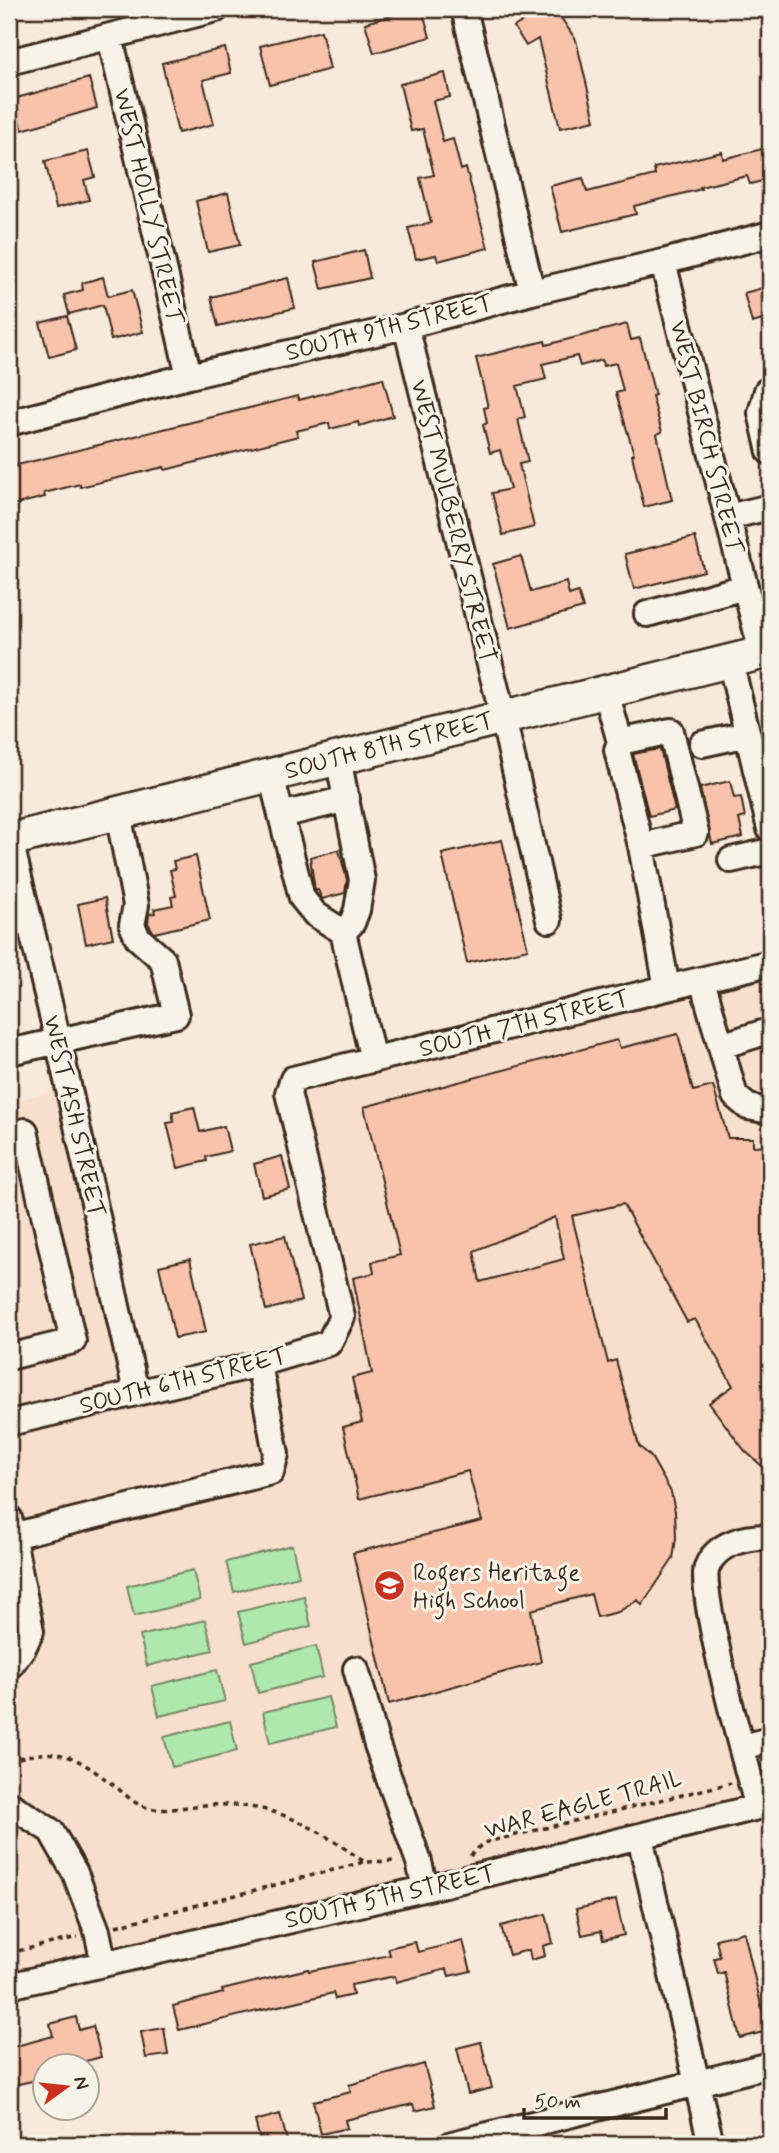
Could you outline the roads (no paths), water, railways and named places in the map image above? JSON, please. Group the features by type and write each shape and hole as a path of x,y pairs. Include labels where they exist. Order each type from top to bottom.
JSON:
{"main road":[{"name":"SOUTH 8TH STREET","path":"10,840 766,652"}],"street":[{"path":"9,62 110,37 167,15 216,9"},
{"path":"464,9 531,292"},
{"name":"WEST HOLLY STREET","path":"110,37 189,376"},
{"name":"SOUTH 9TH STREET","path":"9,423 189,376 406,326 531,292 770,234"},
{"name":"WEST BIRCH STREET","path":"663,262 745,587 766,652"},
{"name":"WEST MULBERRY STREET","path":"406,326 503,717 549,920"},
{"path":"770,390 767,391 761,413 770,452"},
{"path":"728,517 770,507"},
{"path":"647,614 745,587"},
{"path":"730,660 770,829"},
{"path":"606,691 620,742 617,750 641,846 667,988"},
{"path":"620,742 671,731 696,833 641,846"},
{"path":"702,744 748,734"},
{"path":"338,758 362,880 357,911 352,923 343,932"},
{"path":"271,775 302,898 315,914 343,932 373,1060"},
{"path":"281,816 347,799"},
{"path":"9,1052 176,1015 163,960 138,938 132,925 136,905 118,813"},
{"name":"WEST ASH STREET","path":"10,840 19,922 58,1040 136,1392"},
{"path":"731,860 770,851"},
{"name":"SOUTH 7TH STREET","path":"342,1317 288,1093 293,1079 770,963"},
{"path":"702,980 735,1096 748,1107 770,1111"},
{"path":"720,1046 762,1033 770,1035"},
{"path":"9,1135 25,1131 73,1341 9,1357"},
{"name":"SOUTH 6TH STREET","path":"9,1423 259,1364 329,1343 342,1317"},
{"path":"9,1667 23,1648 30,1631 10,1527 271,1472 276,1454 259,1364"},
{"path":"764,1805 750,1779 712,1624 705,1581 707,1567 720,1550 730,1543 770,1537"},
{"path":"9,1607 20,1575"},
{"path":"356,1669 377,1745 419,1862 425,1888"},
{"path":"742,1747 770,1740"},
{"path":"9,1804 51,1831 75,1873 97,1931 104,1964"},
{"name":"SOUTH 5TH STREET","path":"9,1986 640,1837 764,1805"},
{"path":"640,1837 711,2144"},
{"path":"452,2144 770,2066"}],"place":[{"name":"Rogers Heritage High School","path":"390,1586"}]}
